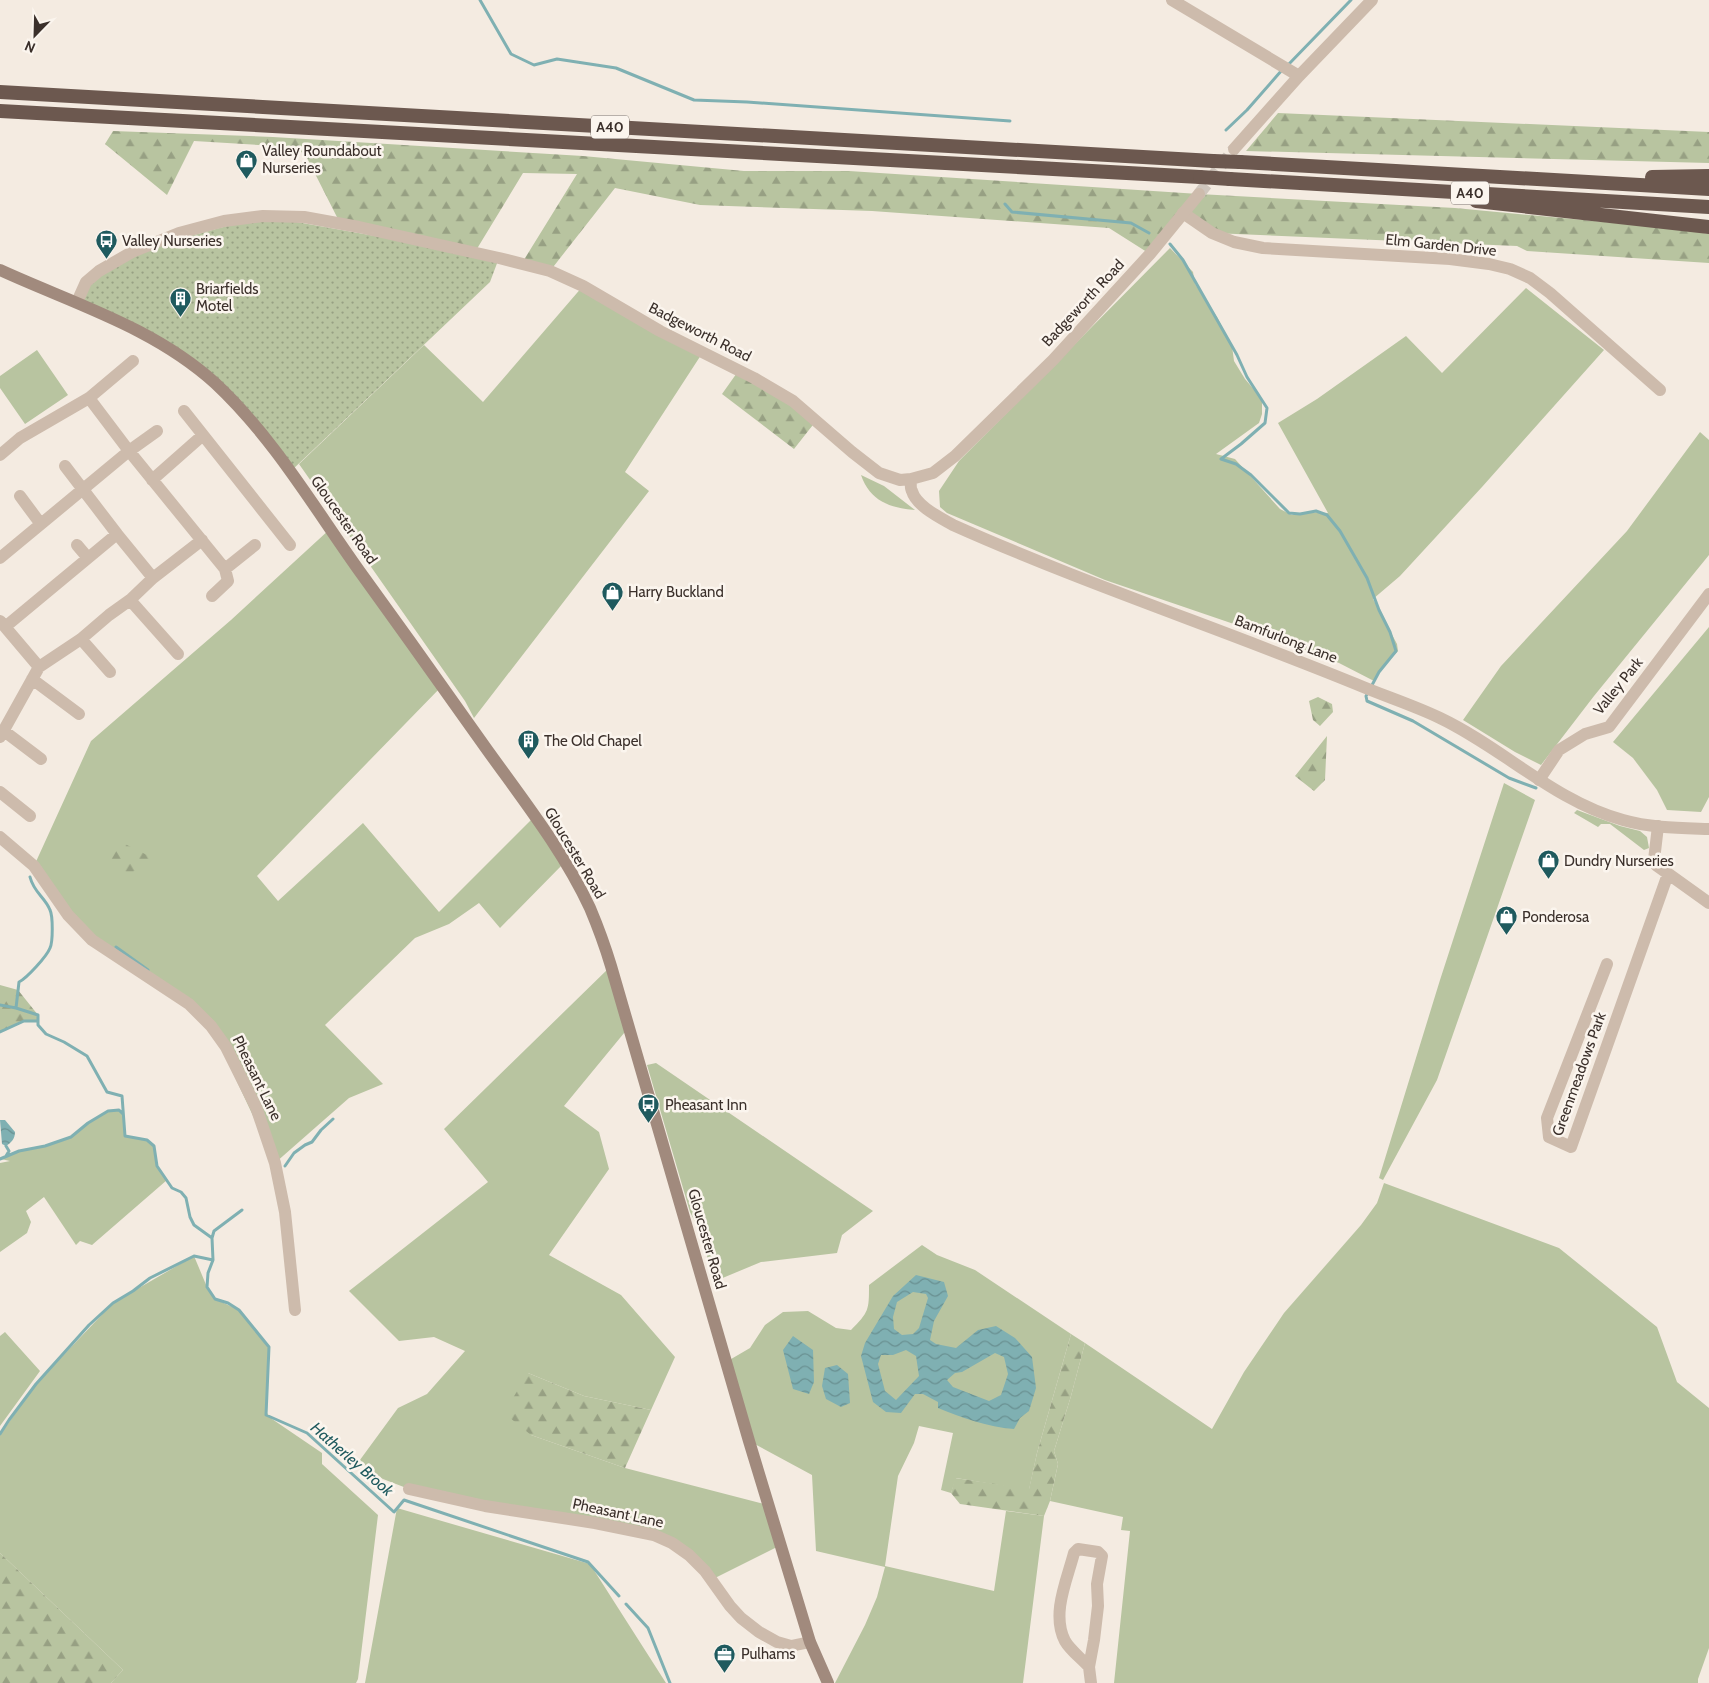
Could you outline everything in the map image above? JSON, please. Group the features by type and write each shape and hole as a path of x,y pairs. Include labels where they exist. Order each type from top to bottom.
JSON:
{"highway":[{"name":"A40","path":"0,92 1709,189"},
{"name":"A40","path":"0,111 1709,207"},
{"path":"1527,178 1709,176"},
{"path":"1341,185 1709,227"}],"main road":[{"name":"Gloucester Road","path":"0,270 77,302 150,337 177,354 214,383 241,410 291,471 350,558 565,862 580,888 601,934 613,971 749,1441 810,1642 828,1683"}],"street":[{"path":"1172,0 1299,76"},
{"path":"1234,148 1299,76 1372,0"},
{"name":"Badgeworth Road","path":"77,302 86,282 99,271 132,252 179,233 197,228 224,221 263,216 304,217 359,227 550,271 583,286 660,331 754,378 793,401 879,473 900,480 911,479 933,473 955,456 1053,360 1150,254 1200,194"},
{"name":"Elm Garden Drive","path":"1183,213 1212,233 1234,242 1263,248 1450,259 1510,269 1530,278 1550,293 1660,390"},
{"path":"0,455 20,438 89,398 133,361"},
{"path":"89,398 128,451 225,569 228,581 212,596"},
{"path":"184,411 290,545"},
{"path":"0,558 128,451 157,431"},
{"path":"152,480 203,435"},
{"path":"65,466 152,578"},
{"name":"Bamfurlong Lane","path":"911,479 911,491 916,500 933,514 953,524 1102,587 1282,653 1440,717 1575,801 1623,820 1658,826 1709,829"},
{"path":"20,496 40,523"},
{"path":"39,667 2,624 117,534"},
{"path":"41,759 2,734 39,667 81,639 130,600 152,578 202,540"},
{"path":"77,545 88,558"},
{"path":"225,569 255,545"},
{"name":"Valley Park","path":"1539,780 1560,750 1585,734 1609,726 1709,594"},
{"path":"130,600 178,654"},
{"path":"81,639 110,672"},
{"path":"32,679 79,714"},
{"path":"0,792 30,816"},
{"path":"1658,826 1654,860 1656,864 1709,903"},
{"name":"Pheasant Lane","path":"0,837 34,866 68,916 92,940 189,1004 211,1026 226,1047 256,1107 276,1163 285,1212 295,1310"},
{"name":"Greenmeadows Park","path":"1607,964 1547,1118 1549,1138 1571,1148 1668,874"},
{"name":"Pheasant Lane","path":"409,1489 485,1506 603,1524 654,1535 672,1543 689,1554 704,1570 730,1606 741,1618 764,1636 791,1646 810,1642"},
{"path":"1089,1666 1066,1642 1061,1630 1059,1611 1074,1553 1078,1549 1098,1552 1102,1556 1097,1584 1098,1606 1094,1640 1089,1666 1091,1683"}],"green space":[{"path":"1278,113 1709,132 1709,163 1246,151"},
{"path":"113,131 273,137 583,156 744,171 849,171 1199,194 1455,208 1680,229 1709,234 1709,263 1527,251 1517,246 1212,233 1183,213 1150,254 1109,228 872,211 700,205 615,188 550,271 522,263 577,174 523,173 475,252 340,223 305,154 291,147 194,141 167,195 105,144"},
{"path":"263,216 499,258 490,282 291,471 263,435 177,354 77,302 86,282 132,252"},
{"path":"1170,248 1193,272 1195,284 1217,317 1232,346 1234,361 1245,379 1262,399 1262,414 1259,423 1216,454 1235,459 1280,509 1292,515 1306,512 1328,513 1278,423 1317,399 1406,336 1442,373 1526,288 1604,350 1400,576 1373,599 1397,644 1398,651 1379,672 1374,681 1339,663 1266,635 1105,580 947,513 940,507 939,491 959,461"},
{"path":"583,286 703,352 625,472 649,491 474,718 465,701 299,464 424,345 483,402"},
{"path":"37,350 68,395 25,424 0,388 0,376"},
{"path":"739,370 816,421 794,449 722,394"},
{"path":"1700,432 1709,440 1709,555 1594,696 1541,765 1515,752 1463,720 1501,666 1627,531"},
{"path":"861,475 884,486 915,510 882,502 870,491"},
{"path":"330,529 442,686 257,876 278,901 363,823 439,912 534,817 565,862 500,928 479,903 449,924 415,938 325,1025 383,1084 349,1098 275,1163 211,1026 92,940 34,866 91,741 231,620"},
{"path":"1709,627 1709,797 1701,812 1667,810 1657,790 1633,758 1613,742"},
{"path":"1318,697 1332,704 1333,712 1320,726 1313,720 1309,701"},
{"path":"1327,736 1325,780 1314,791 1295,776"},
{"path":"1504,783 1535,800 1437,1080 1383,1180 1379,1178 1440,980"},
{"path":"1577,810 1620,826 1640,831 1647,837 1649,848 1644,850 1610,824 1601,824 1598,827 1574,813"},
{"path":"123,843 151,857 126,878 107,857"},
{"path":"611,966 629,1027 564,1106 599,1132 609,1169 549,1255 621,1295 675,1357 651,1410 584,1396 528,1373 531,1435 625,1468 768,1505 781,1545 711,1580 672,1543 409,1489 383,1479 357,1464 398,1408 427,1394 465,1351 434,1337 399,1341 349,1291 488,1182 444,1129"},
{"path":"0,985 18,990 38,1015 38,1021 24,1021 0,1032"},
{"path":"656,1063 873,1211 842,1235 837,1253 761,1262 713,1282 705,1245 690,1212 647,1065"},
{"path":"119,1110 123,1115 125,1135 147,1140 154,1146 157,1166 167,1180 92,1245 80,1241 76,1245 44,1197 26,1211 31,1222 27,1233 0,1252 0,1163 10,1161 1,1159 19,1151 45,1146 71,1137 88,1123 108,1111"},
{"path":"1384,1183 1559,1248 1657,1327 1677,1382 1709,1408 1709,1648 1698,1683 1114,1683 1130,1531 1121,1530 1123,1517 1050,1501 1058,1464 1054,1451 1085,1343 1212,1429 1244,1372 1284,1313 1361,1225 1377,1203"},
{"path":"922,1245 937,1255 975,1270 1071,1334 1037,1453 1029,1490 956,1478 951,1493 941,1490 953,1433 919,1426 914,1443 898,1476 885,1566 994,1591 1006,1511 1044,1516 1023,1683 835,1683 865,1625 877,1597 885,1567 816,1551 812,1475 749,1441 726,1362 750,1348 765,1325 783,1312 808,1311 836,1328 851,1330 867,1310 869,1285"},
{"path":"194,1256 207,1287 215,1299 239,1310 269,1347 267,1413 272,1419 322,1453 322,1464 378,1515 356,1683 111,1683 123,1670 0,1553 0,1435 36,1384 113,1303"},
{"path":"5,1332 40,1371 0,1426 0,1336"},
{"path":"1071,1334 1085,1343 1054,1451 1058,1464 1050,1501 1044,1516 960,1504 951,1493 955,1478 1029,1489 1037,1453"},
{"path":"528,1373 584,1396 651,1410 625,1468 531,1435 504,1413"},
{"path":"397,1508 590,1564 666,1683 365,1683"},
{"path":"0,1553 123,1670 111,1683 0,1683"}],"water":[{"path":"0,1120 5,1120 15,1132 10,1144 6,1146 2,1144"},
{"path":"916,1275 944,1282 948,1296 934,1321 930,1340 936,1344 956,1348 978,1330 996,1326 1015,1338 1032,1357 1036,1388 1029,1411 1020,1418 1014,1429 985,1424 947,1412 938,1408 938,1402 923,1394 915,1394 901,1413 886,1412 873,1402 861,1356 865,1343 893,1296","holes":["913,1292 926,1294 928,1298 919,1328 913,1334 902,1335 894,1329 893,1317 897,1302","906,1350 916,1356 919,1376 896,1400 885,1391 878,1364 881,1355 893,1355","995,1353 1004,1357 1008,1374 1001,1395 989,1401 953,1387 947,1380 955,1373 962,1372"]},
{"path":"793,1336 813,1350 814,1382 809,1394 793,1389 783,1350"},
{"path":"837,1365 848,1374 850,1403 841,1407 826,1399 822,1386 825,1368"}],"waterway":[{"path":"480,0 511,54 534,65 557,59 616,68 694,100 747,102 1010,121"},
{"path":"1287,66 1351,0"},
{"path":"1226,130 1247,110 1282,70"},
{"path":"1005,204 1012,212 1131,223 1149,233"},
{"path":"1170,244 1183,260 1237,355 1247,377 1267,408 1265,423 1221,459 1236,464 1251,475 1289,513 1300,514 1316,511 1327,515 1340,531 1367,578 1396,651 1379,672 1371,687"},
{"path":"1368,693 1366,696 1367,701 1413,721 1509,778 1536,788"},
{"path":"16,1008 19,982 32,972 45,956 52,940 50,910 34,887 30,877"},
{"path":"116,947 148,970"},
{"name":"Hatherley Brook","path":"0,1005 38,1015 38,1025 46,1034 87,1056 107,1092 122,1096 125,1136 147,1140 154,1146 157,1166 172,1188 181,1192 186,1198 190,1217 194,1225 212,1238 213,1260 208,1273 207,1287 215,1299 228,1303 239,1310 269,1347 266,1415 307,1433 394,1512 404,1500 588,1562 619,1596"},
{"path":"0,1032 24,1021 38,1021"},
{"path":"0,1159 19,1151 45,1146 71,1137 88,1123 108,1111 119,1110 123,1114"},
{"path":"285,1166 294,1153 312,1142 333,1119"},
{"path":"6,1146 9,1151 6,1156"},
{"path":"212,1238 214,1231 242,1210"},
{"path":"0,1434 36,1384 89,1325 113,1303 150,1278 194,1256 213,1260"},
{"name":"Hatherley Brook","path":"626,1604 648,1628 670,1683"}],"tunnel":[{"path":"1199,194 1234,149"}],"place":[{"name":"Valley Roundabout Nurseries","path":"246,179"},
{"name":"Valley Nurseries","path":"106,260"},
{"name":"Briarfields Motel","path":"180,317"},
{"name":"Harry Buckland","path":"612,611"},
{"name":"The Old Chapel","path":"528,760"},
{"name":"Dundry Nurseries","path":"1548,880"},
{"name":"Ponderosa","path":"1506,936"},
{"name":"Pheasant Inn","path":"649,1124"},
{"name":"Pulhams","path":"725,1673"}]}
